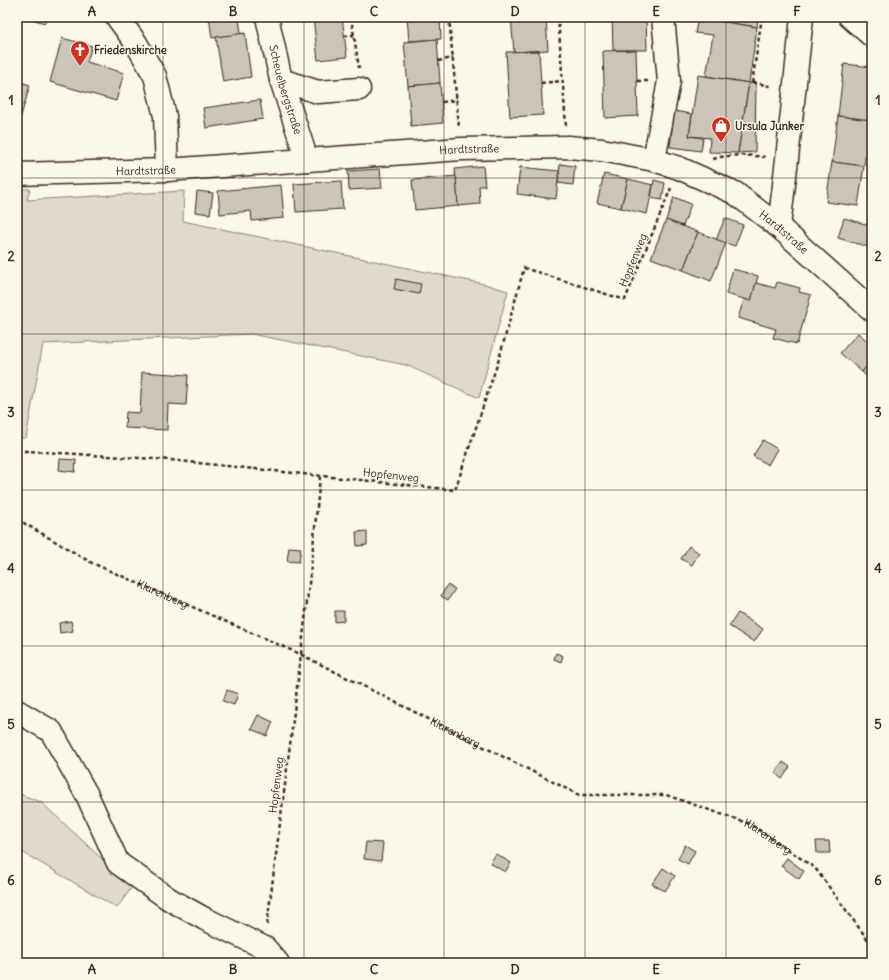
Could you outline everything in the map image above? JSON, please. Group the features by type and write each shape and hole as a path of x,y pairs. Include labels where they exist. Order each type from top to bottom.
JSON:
{"street":[{"path":"117,17 136,43 155,76 166,116 167,170"},
{"name":"Scheuelbergstraße","path":"267,17 282,80 307,160"},
{"path":"654,160 669,81 663,17"},
{"path":"779,227 802,17"},
{"path":"850,17 872,36"},
{"path":"282,80 318,92 359,89"},
{"name":"Hardtstraße","path":"17,174 167,170 461,149 568,147 602,150 654,160 679,168 735,194 779,227 872,310"},
{"path":"17,711 52,731 87,795 118,863 169,900 271,955"}],"path":[{"path":"351,17 358,64 359,89"},
{"path":"440,19 449,17 461,149"},
{"path":"558,17 568,147"},
{"path":"752,84 762,17"},
{"path":"344,36 354,35"},
{"path":"438,60 453,58"},
{"path":"541,83 562,80"},
{"path":"442,102 457,100"},
{"path":"722,156 743,154 768,157"},
{"name":"Hopfenweg","path":"271,955 300,654 320,476 455,490 499,359 524,268 625,300 679,168"},
{"path":"869,206 872,181"},
{"path":"17,451 29,450 170,460 320,476"},
{"name":"Klarenberg","path":"17,519 92,563 300,654 579,795 666,795 750,824 815,868 868,940 872,943"}],"shaded area":[{"path":"17,189 30,189 27,200 184,191 183,221 484,284 508,291 479,398 406,365 251,334 43,344 26,438 17,438"},
{"path":"17,793 41,802 132,887 117,908 17,849"}],"building":[{"path":"25,17 47,17 45,23"},
{"path":"209,17 239,17 241,34 212,38"},
{"path":"313,17 342,17 347,57 318,60"},
{"path":"407,17 440,17 441,39 409,41"},
{"path":"511,17 546,17 548,50 514,52"},
{"path":"612,17 646,17 647,50 613,50"},
{"path":"695,17 758,17 757,27"},
{"path":"698,18 757,27 749,83 706,76 713,35 695,33"},
{"path":"245,33 251,77 223,82 216,37"},
{"name":"Friedenskirche","path":"62,38 92,46 87,62 124,73 116,101 50,82"},
{"path":"437,39 440,83 408,86 404,42"},
{"path":"636,50 638,116 605,118 603,51"},
{"path":"539,51 543,115 510,117 506,52"},
{"path":"844,64 872,67 872,107 870,120 838,116"},
{"path":"698,75 749,83 738,153 709,152 710,138 689,136"},
{"path":"17,81 30,85 17,130"},
{"path":"440,83 443,123 411,126 408,86"},
{"path":"749,83 756,84 755,152 738,153"},
{"path":"260,100 263,119 206,128 203,108"},
{"path":"674,111 692,114 689,136 703,138 701,151 670,147"},
{"path":"838,116 870,120 864,166 832,162"},
{"path":"832,162 864,166 858,206 826,202"},
{"path":"560,164 575,166 573,185 558,183"},
{"path":"483,166 485,186 479,186 480,204 458,206 455,169"},
{"path":"520,167 559,171 556,199 517,194"},
{"path":"380,169 382,188 349,190 348,171"},
{"path":"604,174 628,179 621,208 597,203"},
{"path":"456,176 458,206 415,210 412,180"},
{"path":"628,179 653,185 647,214 621,208"},
{"path":"654,180 665,183 662,200 651,198"},
{"path":"341,181 343,209 296,212 294,184"},
{"path":"281,185 284,218 252,221 251,211 220,214 218,191"},
{"path":"197,191 213,193 210,214 195,212"},
{"path":"674,197 691,204 683,226 666,220"},
{"path":"725,218 743,225 735,246 716,240"},
{"path":"844,218 872,226 872,248 838,238"},
{"path":"666,220 698,232 683,270 651,258"},
{"path":"698,232 726,243 711,281 683,270"},
{"path":"733,269 758,276 751,301 726,294"},
{"path":"396,279 421,284 419,294 394,289"},
{"path":"777,282 800,288 799,292 811,295 797,344 773,338 776,329 738,318 744,299 751,301 756,283 775,288"},
{"path":"858,333 872,345 872,360 862,372 840,353"},
{"path":"872,360 872,381 862,372"},
{"path":"142,372 188,375 186,405 168,404 167,430 125,428 126,412 140,413"},
{"path":"763,440 777,449 768,465 753,456"},
{"path":"60,459 76,460 75,472 59,470"},
{"path":"367,531 367,545 357,546 356,532"},
{"path":"689,546 699,553 692,565 681,559"},
{"path":"289,547 301,548 299,562 287,561"},
{"path":"447,585 455,589 448,600 441,596"},
{"path":"335,611 344,611 344,621 335,622"},
{"path":"738,613 763,629 754,642 729,626"},
{"path":"71,621 73,631 60,633 59,623"},
{"path":"556,653 563,656 561,662 554,659"},
{"path":"227,690 238,694 234,705 223,701"},
{"path":"258,715 273,722 267,736 251,729"},
{"path":"783,762 790,767 782,779 775,773"},
{"path":"816,841 829,841 830,853 817,853"},
{"path":"366,842 383,843 381,861 364,859"},
{"path":"685,845 695,851 688,864 678,859"},
{"path":"496,854 511,863 505,872 490,863"},
{"path":"787,858 804,871 799,879 781,866"},
{"path":"663,868 675,876 665,891 652,884"}],"place":[{"name":"Friedenskirche","path":"80,67"},
{"name":"Ursula Junker","path":"721,143"}]}
